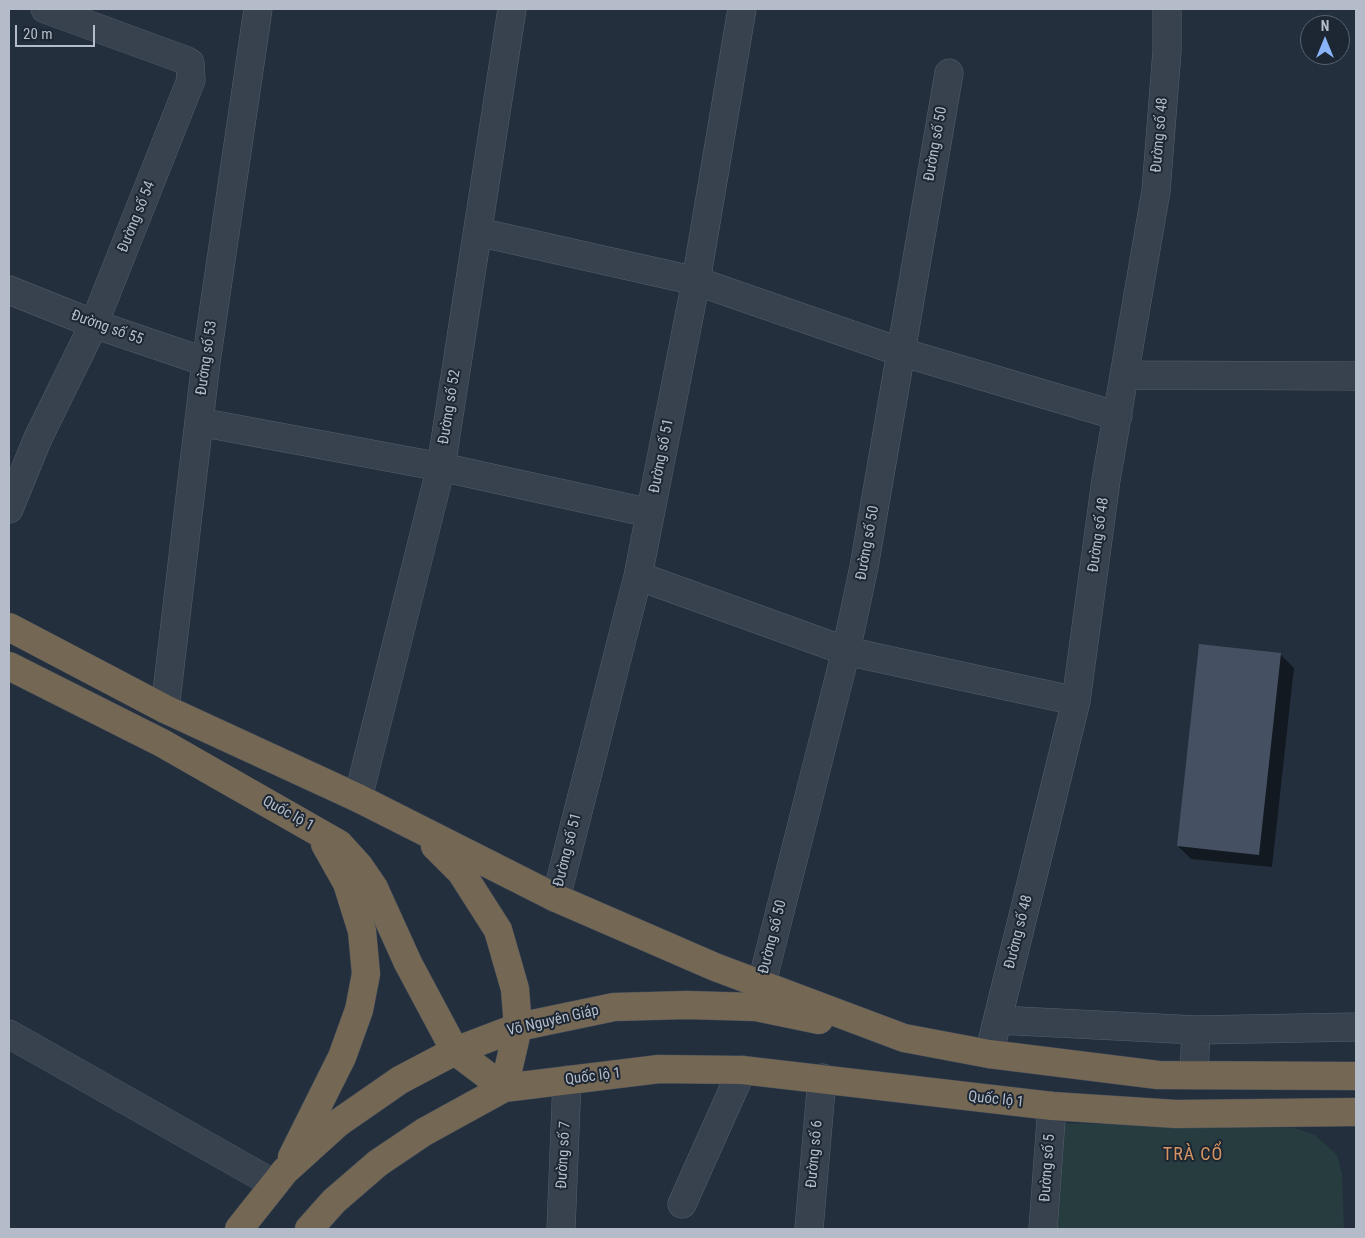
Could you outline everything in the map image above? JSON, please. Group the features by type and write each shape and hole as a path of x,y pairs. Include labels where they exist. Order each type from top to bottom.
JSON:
{"highway":[{"path":"9,627 166,709 358,798 556,898 715,967 758,996 904,1038 989,1054 1158,1075 1356,1076"},
{"name":"Quốc lộ 1","path":"9,666 162,743 339,844 359,866 374,888 408,963 455,1051 504,1088 659,1069 742,1070 1052,1106 1176,1114 1356,1112"},
{"path":"309,1229 334,1202 378,1163 424,1132 504,1088 518,1027 515,989 498,930 461,872 418,829"},
{"path":"280,1177 342,1057 359,1010 366,974 362,931 347,883 319,832"},
{"name":"Võ Nguyên Giáp","path":"239,1229 280,1177 338,1123 400,1080 455,1051 518,1027 614,1006 687,1005 758,996"}],"street":[{"name":"Đường số 54","path":"9,509 38,438 94,324 191,80 190,63 185,60 45,9"},
{"name":"Đường số 53","path":"166,709 206,362 258,9"},
{"name":"Đường số 52","path":"358,798 441,467 512,9"},
{"name":"Đường số 51","path":"556,898 638,576 696,281 742,9"},
{"name":"Đường số 48","path":"989,1054 1076,701 1106,480 1156,191 1167,51 1168,9"},
{"name":"Đường số 50","path":"758,996 846,651 864,567 949,73"},
{"path":"478,232 696,281 901,352 1118,416"},
{"name":"Đường số 55","path":"9,290 94,324 206,362"},
{"path":"1125,375 1356,376"},
{"path":"199,422 441,467 650,513"},
{"path":"638,576 846,651 1076,701"},
{"path":"998,1020 1196,1030 1356,1027"},
{"path":"1194,1075 1196,1030"},
{"path":"9,1034 280,1177"},
{"path":"682,1204 742,1070"},
{"name":"Đường số 6","path":"809,1229 822,1078"},
{"name":"Đường số 7","path":"561,1229 567,1080"},
{"name":"Đường số 5","path":"1043,1229 1052,1106"}],"green space":[{"path":"1061,1123 1295,1128 1315,1135 1337,1155 1342,1174 1344,1229 1054,1229"}],"building":[{"path":"1199,644 1281,653 1259,855 1177,846"}],"district":[{"name":"TRÀ CỔ","path":"1193,1155"}]}
